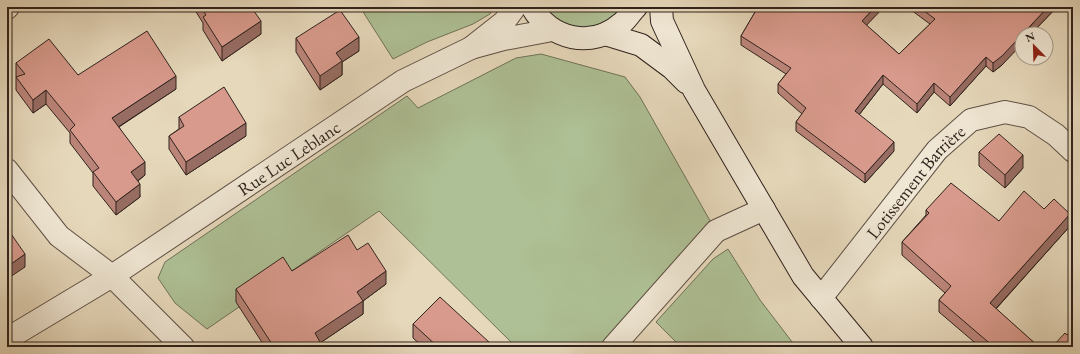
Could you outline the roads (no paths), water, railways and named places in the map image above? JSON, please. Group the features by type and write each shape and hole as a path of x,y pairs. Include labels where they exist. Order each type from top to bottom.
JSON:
{"street":[{"name":"Rue Luc Leblanc","path":"471,48 504,22 515,7"},
{"path":"532,7 538,18 552,30 569,37 588,39 605,34 621,24 636,7"},
{"path":"661,7 662,21 694,90 803,276 862,347"},
{"name":"Rue Luc Leblanc","path":"7,339 112,276 403,81 471,48 504,39 552,30"},
{"path":"605,34 640,45 672,68 694,90"},
{"name":"Lotissement Barrière","path":"821,298 937,150 972,120 1005,112 1028,117 1056,135 1073,151"},
{"path":"7,170 59,236 112,276 183,347"},
{"path":"613,347 716,232 764,209"}]}
